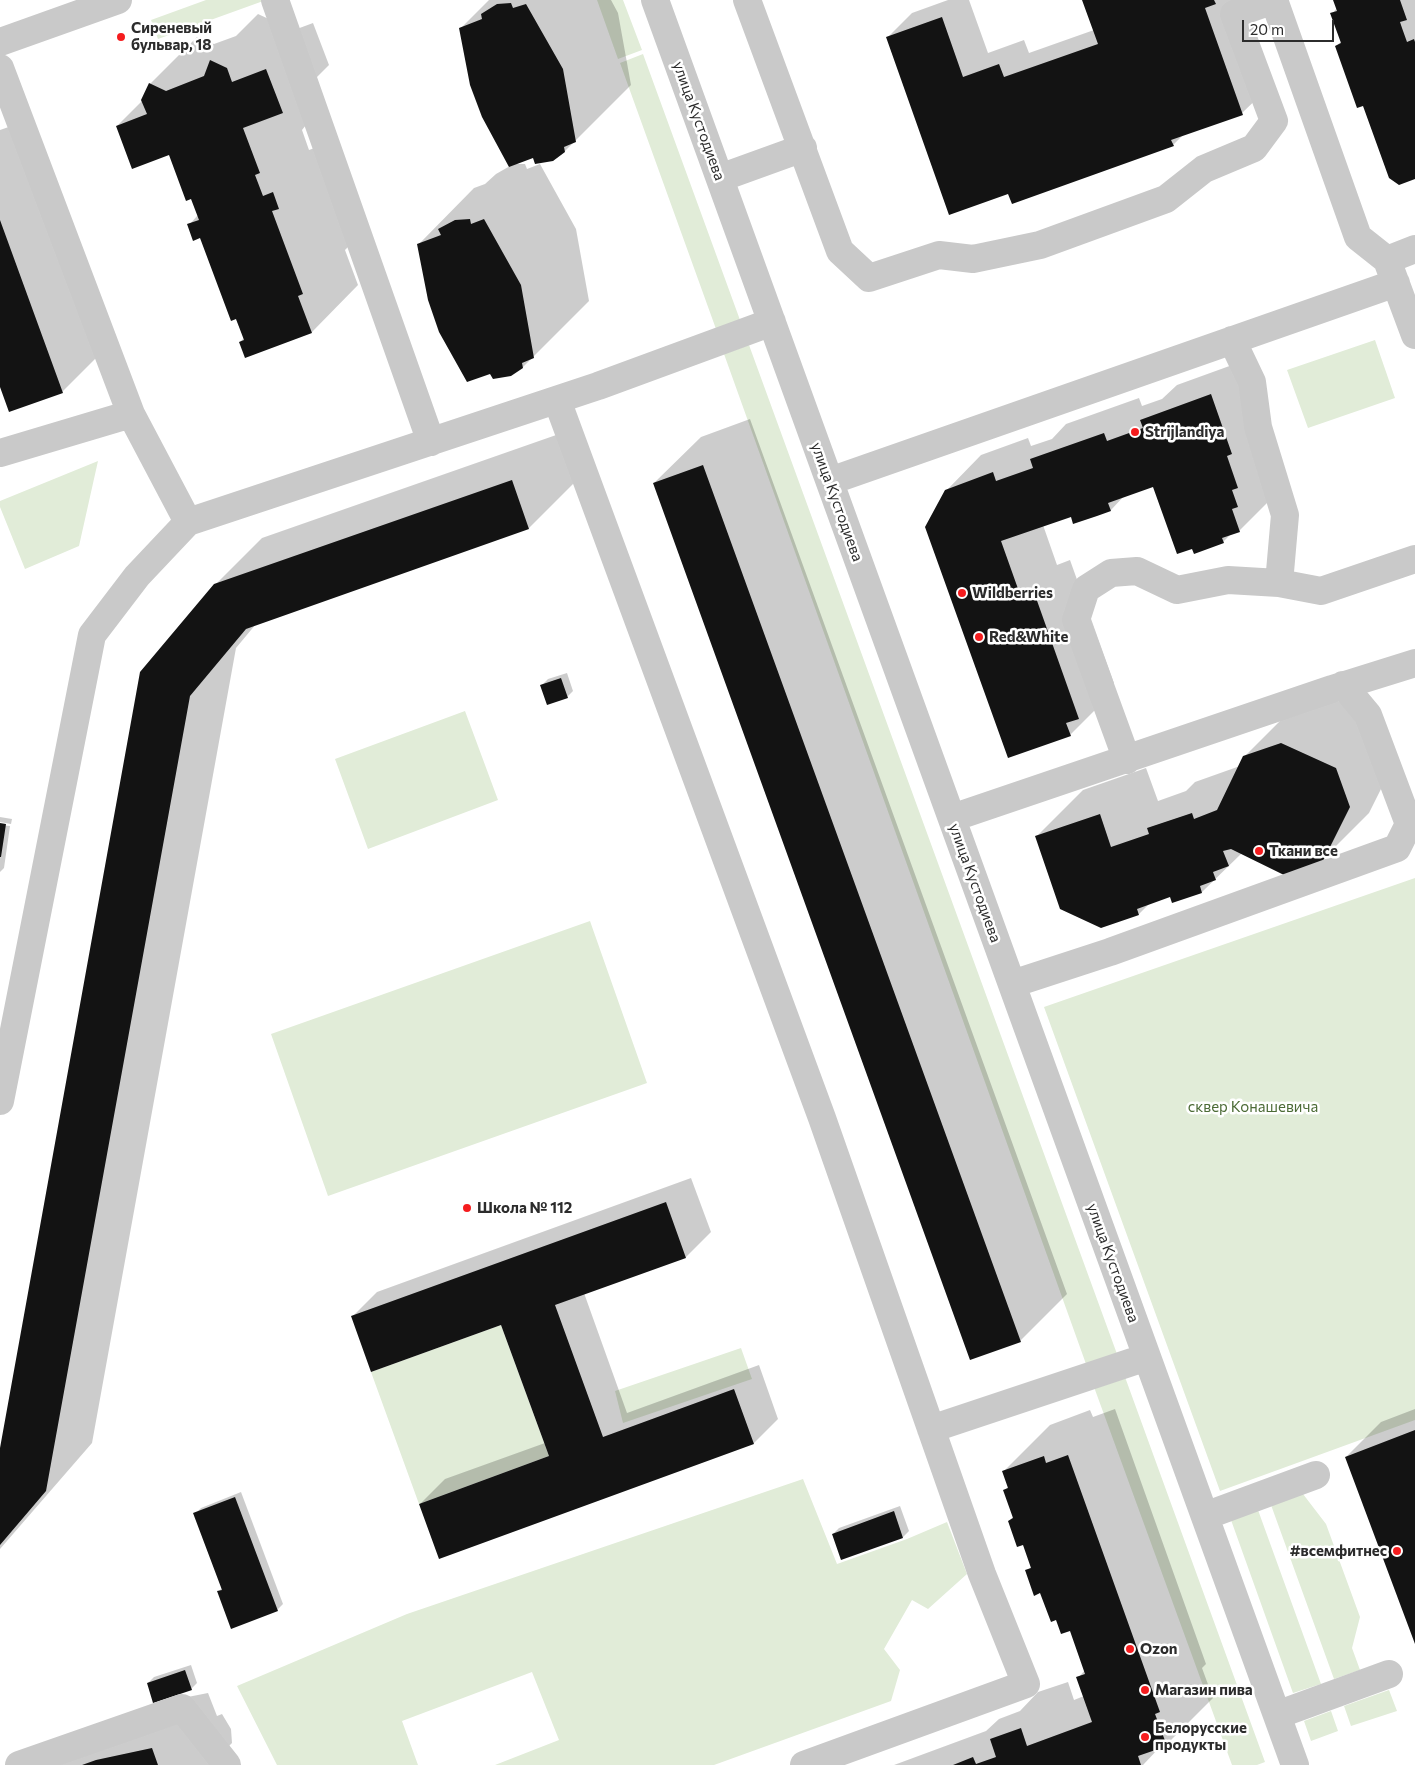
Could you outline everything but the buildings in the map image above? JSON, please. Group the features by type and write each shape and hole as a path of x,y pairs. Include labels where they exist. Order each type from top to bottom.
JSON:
{"street":[{"path":"0,42 118,0"},
{"path":"275,0 431,442"},
{"path":"747,0 840,251 868,278 939,255 973,259 1040,245 1166,199 1204,169 1254,148 1274,121 1234,14 1274,0 1358,237 1391,271 1415,335"},
{"name":"улица Кустодиева","path":"660,1 720,178 1295,1765"},
{"path":"0,68 131,414 188,522"},
{"path":"720,178 803,148"},
{"path":"830,481 1232,340 1391,271 1415,249"},
{"path":"0,1101 92,635 137,576 188,522 557,400 772,322"},
{"path":"1232,340 1252,382 1258,427 1286,515 1279,583"},
{"path":"557,400 815,1100 982,1574 1026,1684 864,1755 804,1765"},
{"path":"0,453 131,414"},
{"path":"1127,760 1076,620 1086,589 1111,573 1137,571 1176,590 1228,580 1279,583 1321,591 1415,559"},
{"path":"952,818 1343,685 1415,663"},
{"path":"1012,984 1110,952 1398,848 1409,824 1368,715 1343,685"},
{"path":"931,1429 1147,1357"},
{"path":"1205,1516 1316,1475"},
{"path":"1277,1715 1388,1674"},
{"path":"19,1765 182,1708 227,1765"}],"green space":[{"path":"206,0 266,0 158,39 151,20"},
{"path":"597,0 623,0 642,50 618,59"},
{"path":"643,54 740,320 716,329 620,63"},
{"path":"1375,340 1395,398 1308,428 1287,370"},
{"path":"749,345 1117,1354 1086,1364 724,354"},
{"path":"98,461 79,546 25,569 0,507 0,501"},
{"path":"465,711 498,800 368,849 335,759"},
{"name":"сквер Конашевича","path":"1415,878 1415,1420 1220,1491 1044,1007"},
{"path":"590,921 647,1083 328,1196 271,1034"},
{"path":"501,1325 549,1456 419,1504 371,1372"},
{"path":"741,1348 752,1379 623,1423 615,1391"},
{"path":"1125,1377 1265,1762 1257,1765 1232,1765 1094,1387"},
{"path":"803,1479 837,1564 907,1539 947,1522 967,1574 928,1609 912,1600 884,1649 900,1670 891,1701 714,1765 495,1765 559,1740 532,1672 402,1721 418,1765 277,1765 237,1686 407,1614"},
{"path":"1303,1494 1326,1524 1360,1617 1352,1648 1360,1670 1334,1679 1271,1505"},
{"path":"1258,1510 1321,1684 1293,1693 1231,1520"},
{"path":"1389,1690 1397,1711 1351,1726 1344,1706"},
{"path":"1331,1711 1338,1731 1311,1741 1304,1721"}],"place":[{"name":"Сиреневый бульвар, 18","path":"121,37"},
{"name":"Strijlandiya","path":"1135,432"},
{"name":"Wildberries","path":"962,593"},
{"name":"Red&White","path":"979,637"},
{"name":"Ткани все","path":"1259,851"},
{"name":"Школа № 112","path":"467,1208"},
{"name":"#всемфитнес","path":"1397,1551"},
{"name":"Ozon","path":"1130,1649"},
{"name":"Магазин пива","path":"1145,1690"},
{"name":"Белорусские продукты","path":"1145,1737"}]}
